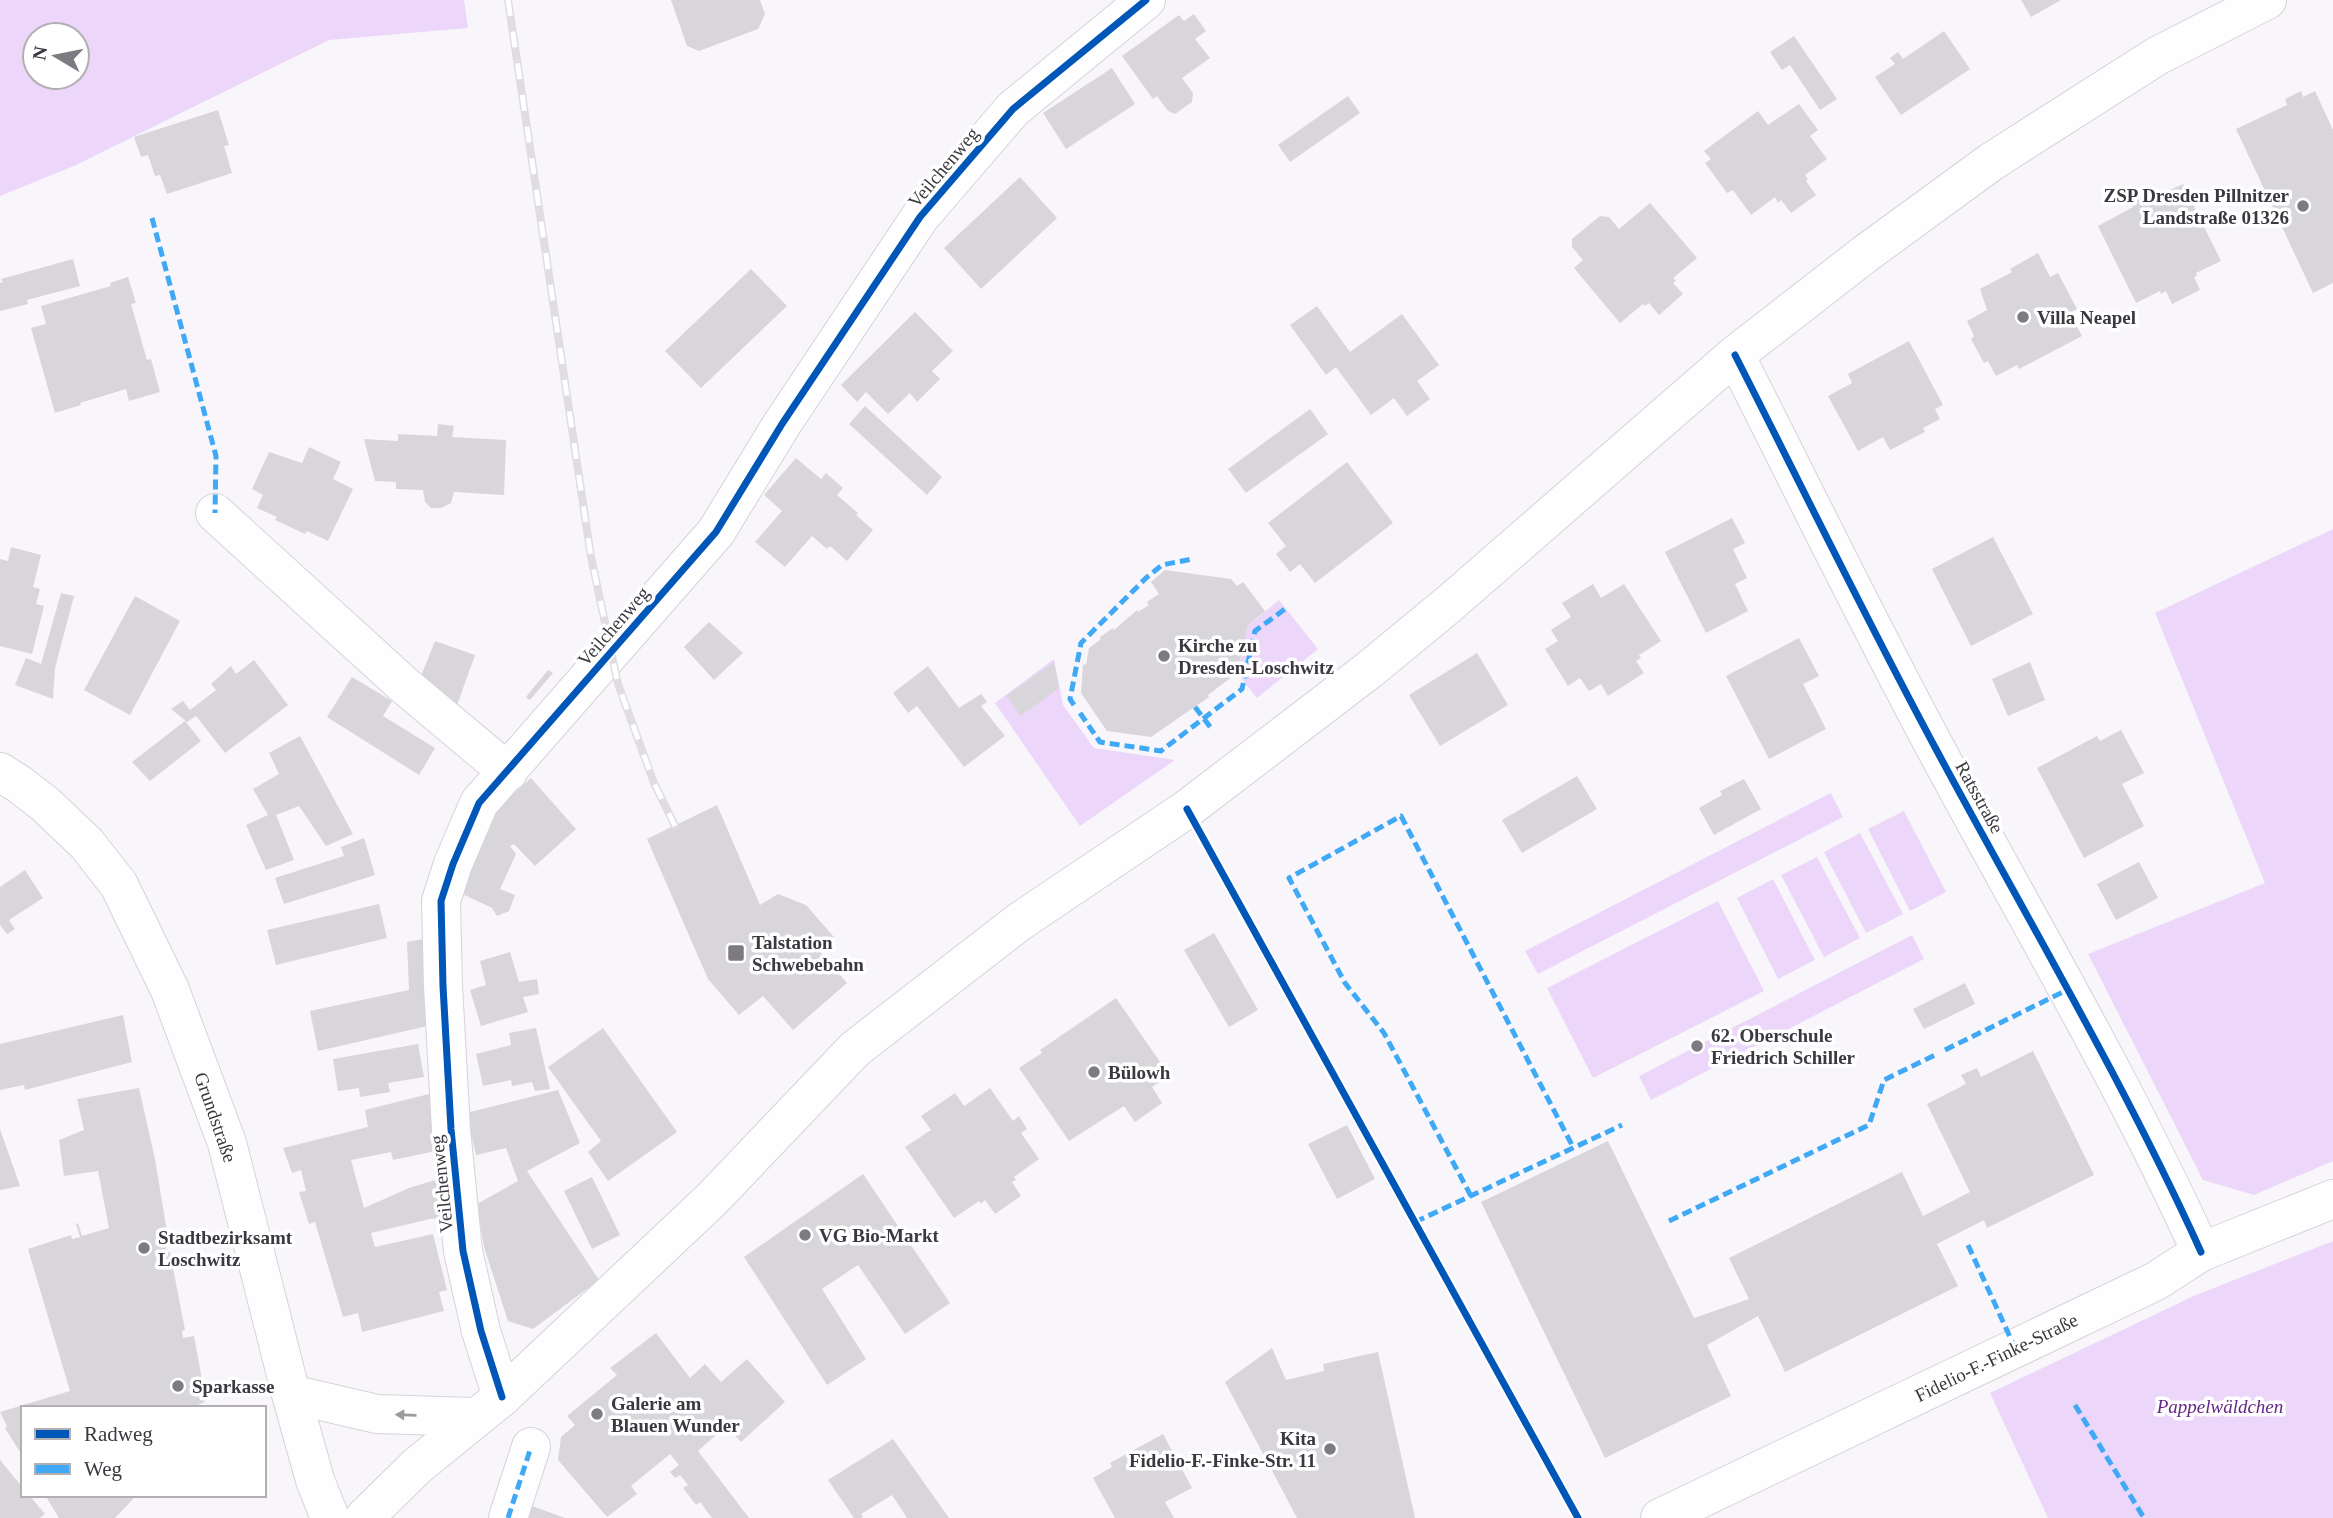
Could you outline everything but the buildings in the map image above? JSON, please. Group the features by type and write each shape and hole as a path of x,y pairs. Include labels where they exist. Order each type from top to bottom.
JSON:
{"street":[{"name":"Veilchenweg","path":"488,1407 481,1331 463,1251 451,1129 441,901 453,864 479,803 716,531 782,424 920,217 1013,109 1146,0"},
{"path":"364,1518 395,1486 488,1407 712,1199 855,1049 1019,922 1187,809 1369,670 1449,604 1735,355 1865,254 1991,162 2157,56 2267,0"},
{"name":"Ratsstraße","path":"1735,355 1935,748 2067,990 2177,1199 2201,1252"},
{"path":"215,513 404,685 508,772"},
{"name":"Grundstraße","path":"0,772 45,804 88,844 119,885 170,990 228,1143 291,1394 315,1480 330,1518"},
{"name":"Fidelio-F.-Finke-Straße","path":"1660,1518 2156,1281 2201,1252 2333,1199"},
{"path":"291,1394 377,1413 488,1407"},
{"path":"508,1518 531,1447"}],"green space":[{"path":"0,0 464,0 468,28 329,40 74,166 0,196"},
{"path":"2333,529 2333,1161 2254,1195 2203,1180 2088,954 2265,883 2155,613"},
{"path":"1279,600 1318,649 1257,698 1237,673 1248,625"},
{"path":"1054,659 1063,705 1094,748 1175,760 1080,826 995,703"},
{"path":"1831,793 1843,817 1538,974 1525,951"},
{"path":"1904,811 1946,892 1910,911 1868,829"},
{"path":"1860,833 1903,914 1866,933 1824,852"},
{"path":"1817,857 1860,938 1824,957 1781,875"},
{"path":"1773,879 1815,960 1778,979 1737,898"},
{"path":"1718,901 1764,991 1593,1078 1547,988"},
{"path":"1912,935 1924,959 1651,1100 1639,1076"},
{"name":"Pappelwäldchen","path":"2333,1241 2333,1518 2048,1518 1990,1393 2196,1295"}],"railway":[{"path":"508,0 591,557 618,684 654,783 675,826"}],"marked path":[{"path":"152,218 216,456 215,513"},
{"path":"1074,705 1070,699 1081,643 1162,565 1192,559"},
{"path":"1080,713 1100,742 1161,751 1242,689 1255,631 1285,609"},
{"path":"1195,707 1211,728"},
{"path":"1471,1196 1384,1033 1345,983 1289,878 1401,816 1573,1147"},
{"path":"1945,1050 2067,990"},
{"path":"1669,1221 1869,1125 1884,1080 1935,1055"},
{"path":"1415,1222 1622,1125"},
{"path":"1968,1245 2015,1348"},
{"path":"2075,1405 2144,1518"},
{"path":"508,1518 531,1447"}],"cycle path":[{"path":"502,1397 481,1331 463,1251 451,1129 443,986 441,901 453,864 479,803 716,532 782,424 920,217 1013,109 1146,0"},
{"path":"1735,355 1911,702 2139,1124 2201,1252"},
{"path":"1187,809 1578,1518"}],"place":[{"name":"ZSP Dresden Pillnitzer Landstraße 01326","path":"2303,206"},
{"name":"Villa Neapel","path":"2023,317"},
{"name":"Kirche zu Dresden-Loschwitz","path":"1164,656"},
{"name":"Talstation Schwebebahn","path":"736,953"},
{"name":"62. Oberschule Friedrich Schiller","path":"1697,1046"},
{"name":"Bülowh","path":"1094,1072"},
{"name":"VG Bio-Markt","path":"805,1235"},
{"name":"Stadtbezirksamt Loschwitz","path":"144,1248"},
{"name":"Sparkasse","path":"178,1386"},
{"name":"Galerie am Blauen Wunder","path":"597,1414"},
{"name":"Kita Fidelio-F.-Finke-Str. 11","path":"1330,1449"}]}
